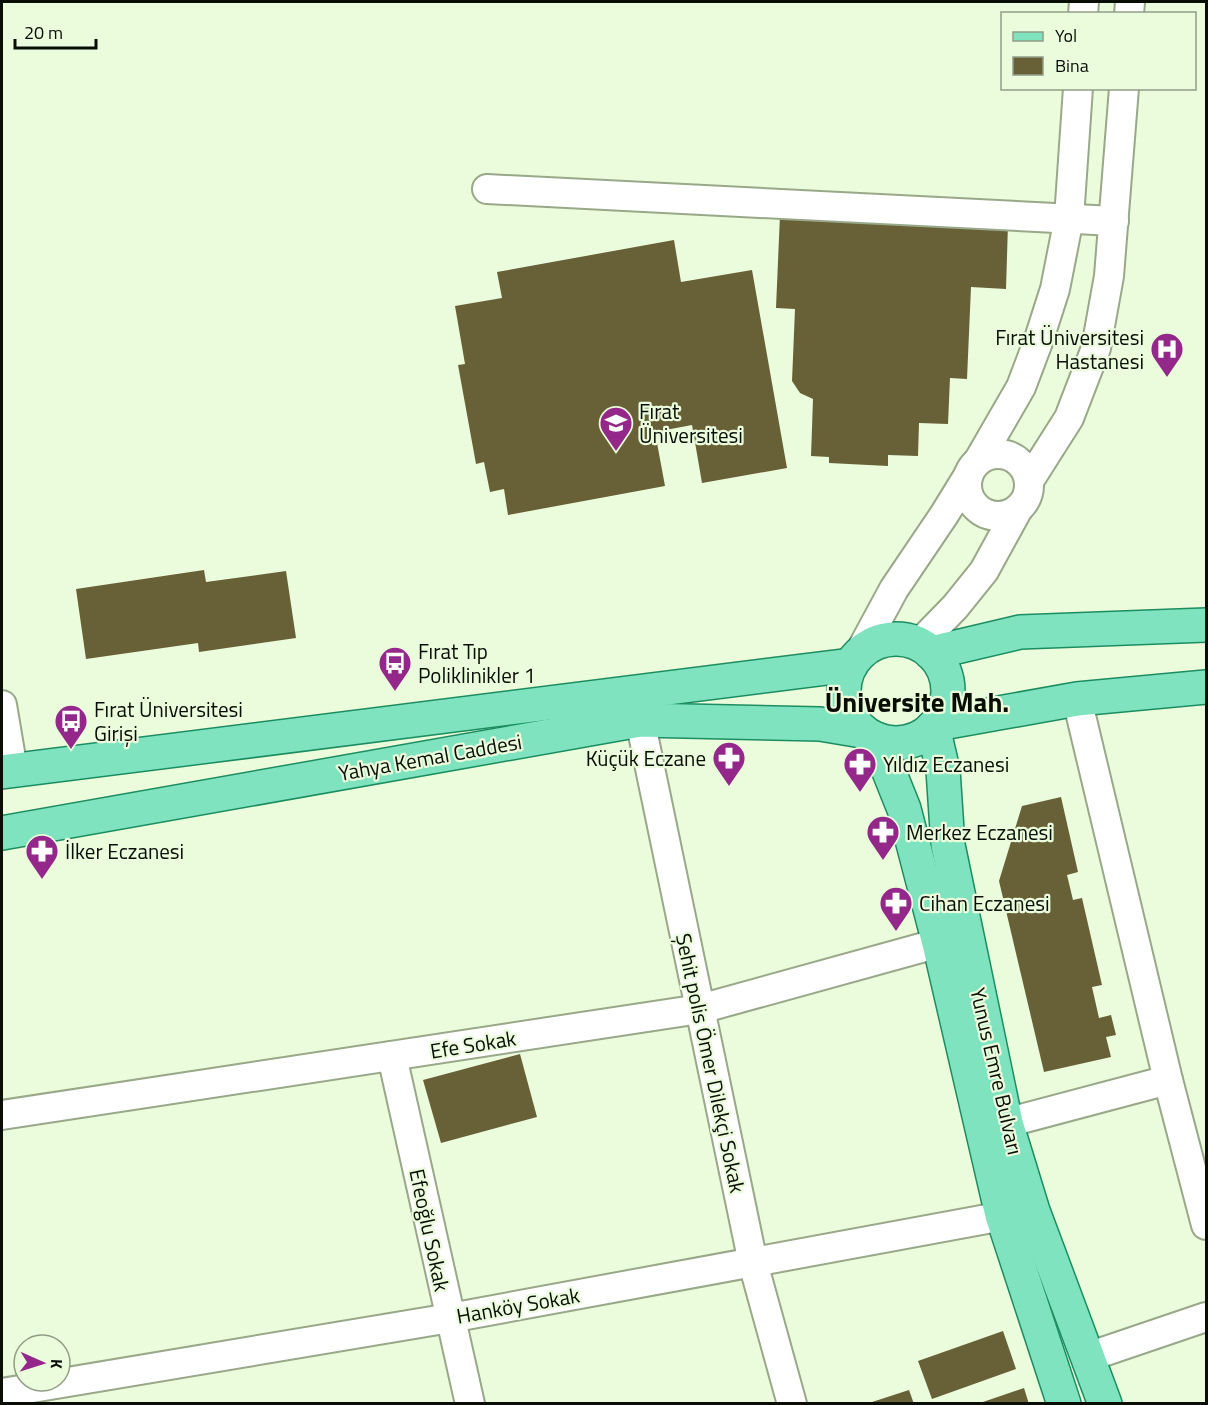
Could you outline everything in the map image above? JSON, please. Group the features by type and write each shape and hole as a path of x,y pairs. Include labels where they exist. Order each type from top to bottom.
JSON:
{"main road":[{"path":"925,649 1020,632 1206,625"},
{"path":"888,640 904,640 925,649 941,665 948,695 944,710 935,725 924,735 909,742 892,743 869,735 852,720 846,708 843,693 845,678 856,659 873,644 888,640"},
{"name":"Yahya Kemal Caddesi","path":"7,771 856,659"},
{"path":"935,725 1077,699 1206,687"},
{"name":"Yahya Kemal Caddesi","path":"2,833 640,720 820,724 869,735"},
{"name":"Yunus Emre Bulvarı","path":"935,725 943,770 948,845 1006,1123 1018,1213 1088,1357 1105,1404"},
{"name":"Yunus Emre Bulvarı","path":"869,735 904,809 939,943 1018,1213 1064,1404"}],"street":[{"path":"856,659 894,589 944,515 1021,387 1055,289 1069,218 1078,90"},
{"path":"1029,481 1069,418 1096,348 1109,276 1124,90"},
{"path":"487,189 1114,221"},
{"path":"1001,453 1020,462 1026,470 1029,481 1029,491 1025,501 1007,515 985,514 969,498 966,487 974,467 990,454 1001,453"},
{"path":"925,649 984,571 1017,509"},
{"path":"1077,699 1168,1080 1206,1225"},
{"path":"2,705 7,771"},
{"name":"Şehit polis Ömer Dilekçi Sokak","path":"640,720 753,1263 792,1404"},
{"name":"Efe Sokak","path":"2,1115 700,1009 939,943"},
{"name":"Efeoğlu Sokak","path":"392,1056 470,1404"},
{"path":"1006,1123 1168,1080"},
{"name":"Hanköy Sokak","path":"2,1393 450,1318 1018,1213"},
{"path":"1088,1357 1206,1317"}],"building":[{"path":"780,215 1008,224 1006,289 971,287 967,379 950,378 948,424 919,423 918,456 888,455 888,466 829,463 829,457 811,456 813,399 800,393 792,381 795,309 776,308"},
{"path":"674,240 681,282 752,270 787,468 702,483 692,425 655,432 665,486 508,515 504,489 490,492 484,462 476,464 458,365 465,364 455,306 502,298 497,272"},
{"path":"204,570 206,582 286,571 296,638 199,652 198,643 86,659 76,589"},
{"path":"1061,797 1078,872 1067,875 1073,900 1082,898 1102,985 1092,987 1099,1018 1111,1015 1116,1035 1106,1037 1111,1057 1044,1072 999,881 1022,806"},
{"path":"520,1054 537,1117 441,1143 423,1080"},
{"path":"1003,1331 1016,1369 932,1399 918,1361"},
{"path":"1024,1388 1029,1404 980,1404 980,1403"},
{"path":"909,1390 914,1404 869,1403"}],"place":[{"name":"Fırat Üniversitesi Hastanesi","path":"1167,378"},
{"name":"Fırat Üniversitesi","path":"616,452"},
{"name":"Fırat Tıp Poliklinikler 1","path":"395,692"},
{"name":"Fırat Üniversitesi Girişi","path":"71,750"},
{"name":"Küçük Eczane","path":"729,787"},
{"name":"Yıldız Eczanesi","path":"860,793"},
{"name":"Merkez Eczanesi","path":"883,861"},
{"name":"İlker Eczanesi","path":"42,880"},
{"name":"Cihan Eczanesi","path":"896,932"}],"district":[{"name":"Üniversite Mah.","path":"917,701"}]}
